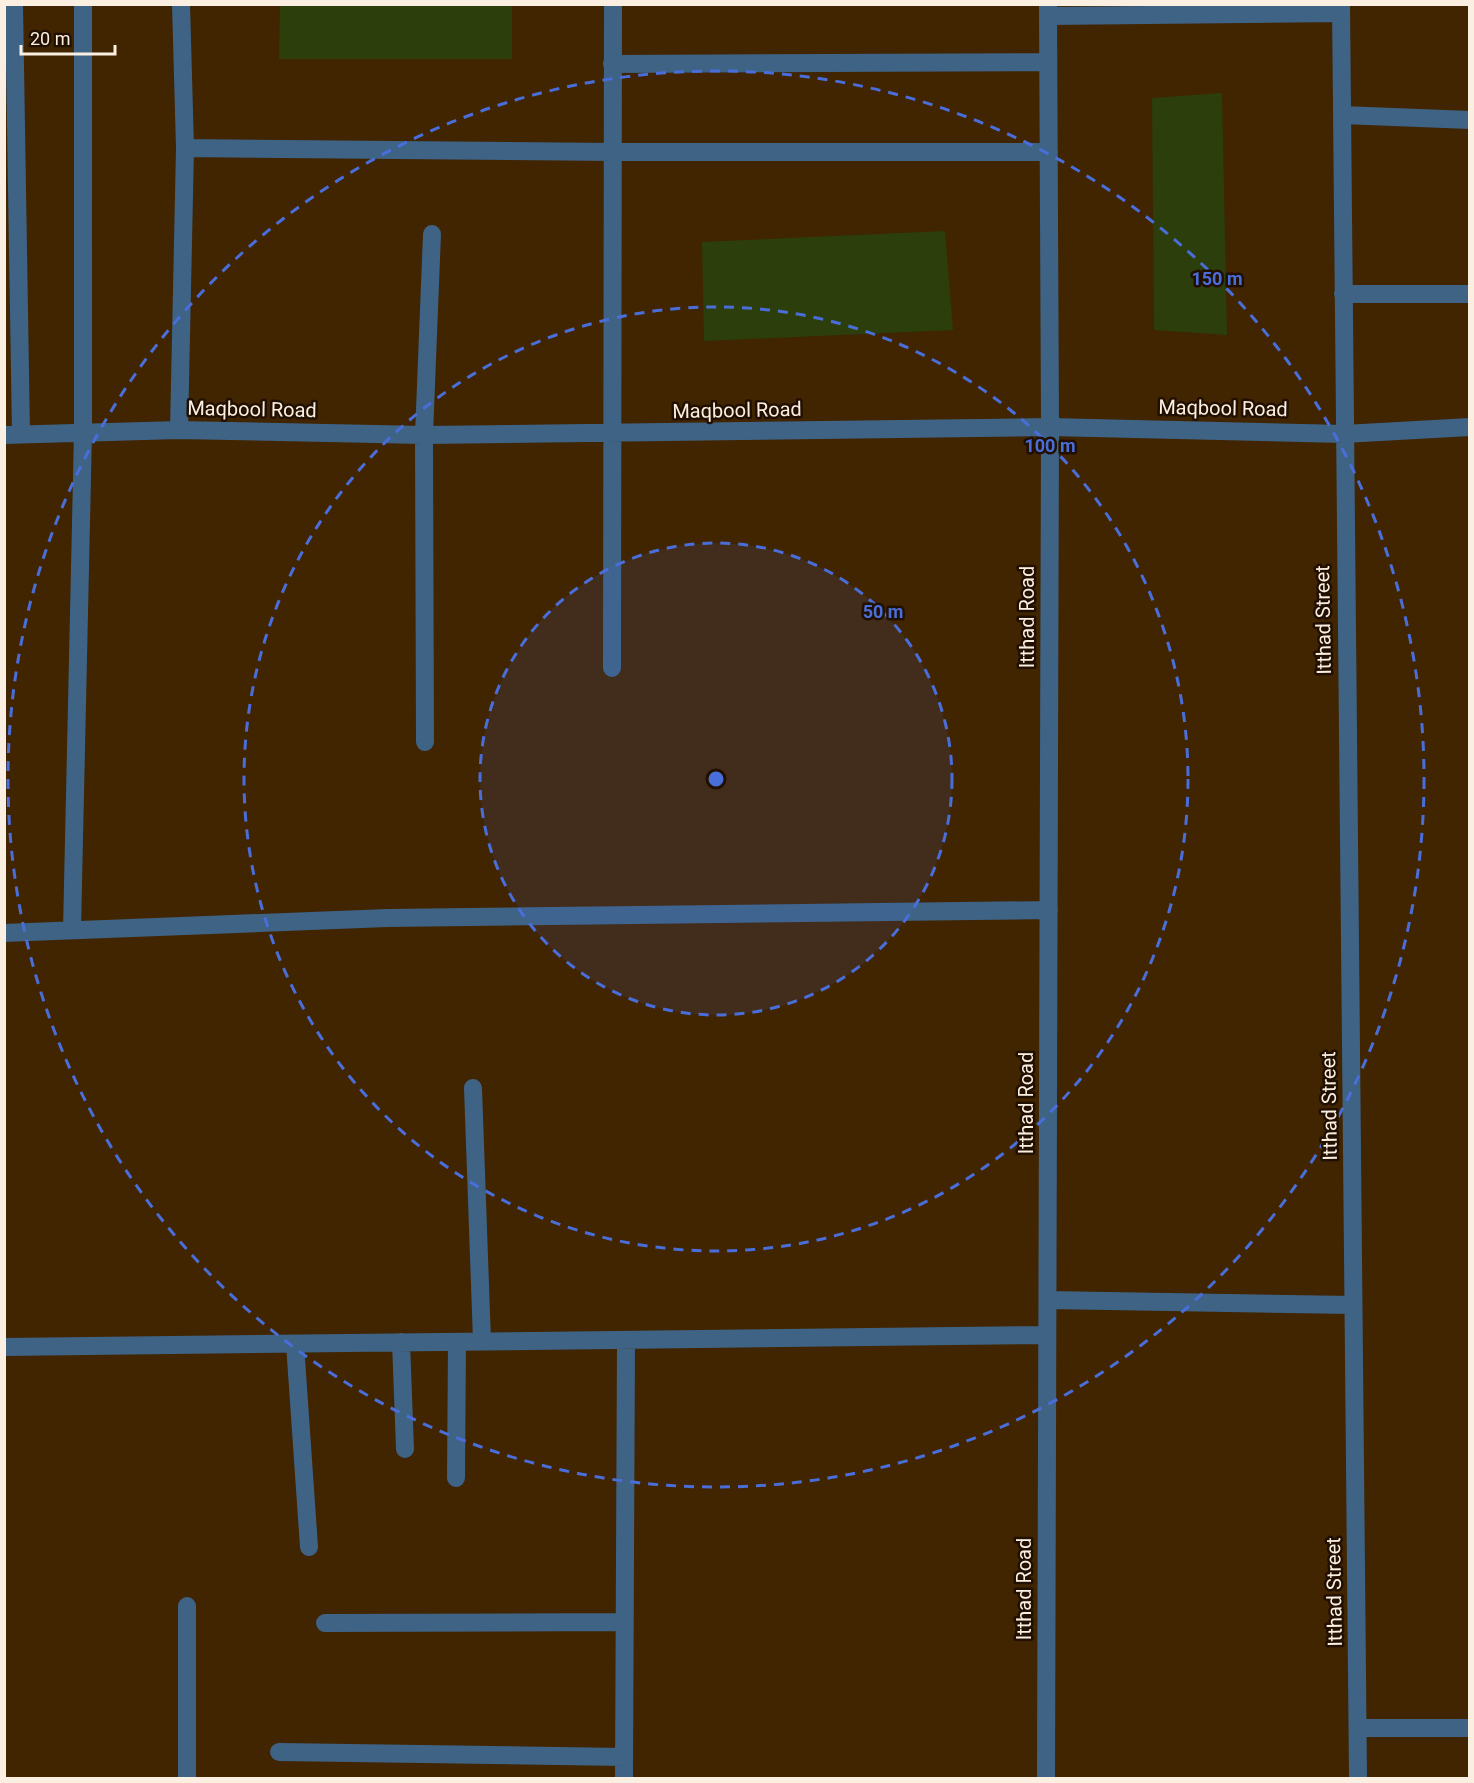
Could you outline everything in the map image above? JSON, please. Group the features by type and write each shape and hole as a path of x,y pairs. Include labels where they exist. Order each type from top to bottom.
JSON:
{"street":[{"path":"13,435 14,4"},
{"path":"72,930 83,432 83,4"},
{"path":"179,430 185,148 182,4"},
{"path":"612,668 613,4"},
{"path":"1048,10 1341,9"},
{"name":"Itthad Street","path":"1341,9 1358,1779"},
{"name":"Itthad Road","path":"1046,1779 1050,427 1048,10"},
{"path":"612,64 1048,62"},
{"path":"1342,115 1470,120"},
{"path":"185,148 614,152 1049,152"},
{"path":"425,742 423,435 432,234"},
{"path":"1343,294 1470,294"},
{"name":"Maqbool Road","path":"13,435 179,430 423,435 1050,427 1344,434 1470,427"},
{"path":"4,933 387,918 1049,910"},
{"path":"473,1088 482,1341"},
{"path":"1048,1300 1353,1305"},
{"path":"4,1347 1047,1335"},
{"path":"624,1779 626,1340"},
{"path":"401,1342 405,1449"},
{"path":"456,1478 457,1342"},
{"path":"295,1344 309,1547"},
{"path":"187,1606 187,1779"},
{"path":"325,1623 624,1622"},
{"path":"1358,1728 1470,1728"},
{"path":"279,1752 624,1757"}],"green space":[{"path":"280,5 512,5 512,59 279,59"},
{"path":"1222,93 1227,335 1154,330 1152,98"},
{"path":"945,231 953,330 704,341 702,242"}]}
